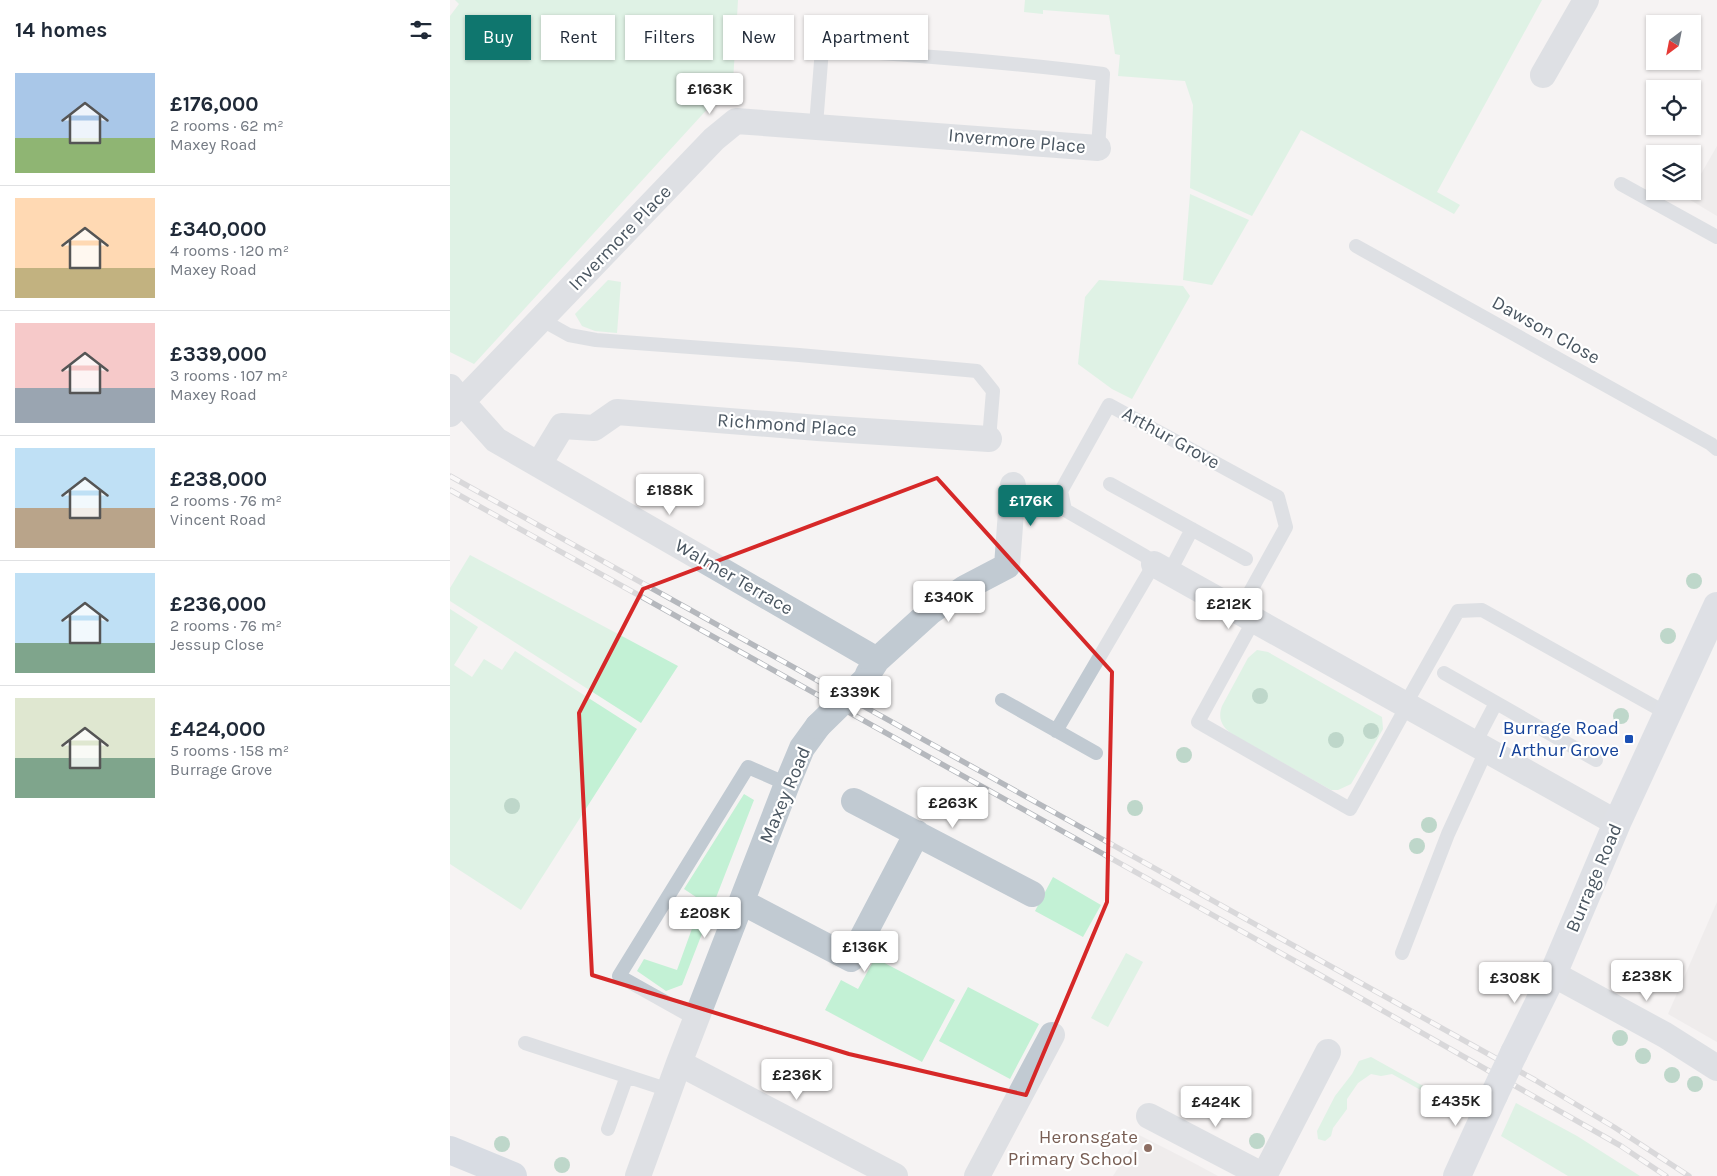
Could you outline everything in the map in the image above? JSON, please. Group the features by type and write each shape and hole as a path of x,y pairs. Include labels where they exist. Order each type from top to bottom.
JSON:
{"main road":[{"path":"450,1150 513,1176"}],"street":[{"path":"1544,75 1586,0"},
{"name":"Invermore Place","path":"454,401 542,320 714,139 736,120 1098,148"},
{"name":"Walmer Terrace","path":"454,401 496,440 538,464 870,670"},
{"name":"Richmond Place","path":"538,464 562,426 594,428 617,412 809,428 989,439"},
{"name":"Maxey Road","path":"638,1176 679,1063 802,748 818,726 870,670 930,612 965,588 1007,566 1014,484"},
{"name":"Arthur Grove","path":"1161,568 1617,823"},
{"name":"Burrage Road","path":"1457,1176 1514,1052 1553,974 1617,823 1717,606"},
{"path":"854,801 1032,894"},
{"path":"742,902 851,958 916,833"},
{"path":"1553,974 1665,1035 1717,1068"},
{"path":"977,1176 1052,1035"},
{"path":"1149,1116 1264,1176 1328,1052"},
{"path":"679,1063 895,1176"}],"lane":[{"path":"816,126 822,49 1007,62 1103,74 1098,148"},
{"path":"1622,184 1646,192"},
{"path":"1663,200 1717,237"},
{"name":"Dawson Close","path":"1356,246 1717,449"},
{"name":"Richmond Place","path":"542,320 569,335 596,340 799,355 977,371 993,391 989,439"},
{"name":"Arthur Grove","path":"1161,568 1145,556 1065,510 1061,491 1109,405 1278,497 1286,527 1246,616"},
{"path":"1110,484 1246,559"},
{"path":"1056,730 1161,568 1192,529"},
{"path":"1246,616 1198,722 1350,809 1458,611 1482,610 1668,714"},
{"path":"1444,673 1596,760"},
{"path":"1002,700 1096,753"},
{"path":"1402,953 1496,703"},
{"path":"696,1019 619,976 748,767 787,784"},
{"path":"525,1043 669,1090"},
{"path":"608,1129 626,1076"}],"highlighted area":[{"path":"937,478 1112,672 1107,902 1026,1095 849,1054 592,975 579,713 643,589"}],"shaded area":[{"path":"1717,146 1717,216 1690,200 1701,200 1701,174"},
{"path":"1717,902 1717,1042 1668,1014"},
{"name":"Heronsgate Primary School","path":"1139,1135 1190,1161 1218,1176 1113,1176"}],"green space":[{"path":"455,0 738,0 737,15 723,15 723,60 734,60 733,81 474,364 450,352 450,16 459,4"},
{"path":"1025,0 1542,0 1437,192 1460,205 1454,214 1301,130 1252,216 1190,188 1193,105 1185,81 1118,76 1120,55 1115,54 1109,15 1043,10 1043,14 1024,12"},
{"path":"1190,194 1249,220 1212,285 1183,280"},
{"path":"608,280 621,282 617,333 595,331 582,326 575,314"},
{"path":"1099,280 1183,286 1190,296 1132,399 1112,389 1078,364 1085,297"},
{"path":"470,555 678,666 641,723 450,601 450,588"},
{"path":"450,609 478,627 454,665 472,677 484,659 502,670 515,651 637,729 521,910 450,864"},
{"path":"1257,650 1268,652 1382,717 1383,729 1351,784 1338,790 1331,790 1235,736 1224,727 1220,715 1222,706 1248,658"},
{"path":"744,794 754,800 682,985 666,991 637,971 644,959 677,970 702,901 684,889"},
{"path":"1053,877 1101,905 1083,937 1035,911"},
{"path":"1126,953 1143,962 1108,1027 1091,1018"},
{"path":"875,958 955,1000 922,1062 825,1010 841,980 858,989"},
{"path":"968,987 1039,1024 1010,1079 939,1041"},
{"path":"1371,1057 1461,1107 1458,1114 1454,1117 1446,1114 1442,1102 1392,1074 1381,1076 1371,1074 1358,1083 1347,1099 1347,1109 1333,1128 1331,1136 1325,1141 1318,1139 1317,1131 1335,1096 1352,1074 1359,1061"},
{"path":"1516,1103 1577,1136 1640,1176 1568,1176 1501,1136"}],"railway":[{"path":"450,476 1535,1080 1614,1127 1689,1176"},
{"path":"450,490 1313,971 1621,1146 1666,1176"}],"place":[{"name":"Burrage Road / Arthur Grove","path":"1629,739"},
{"name":"Heronsgate Primary School","path":"1148,1148"}]}
